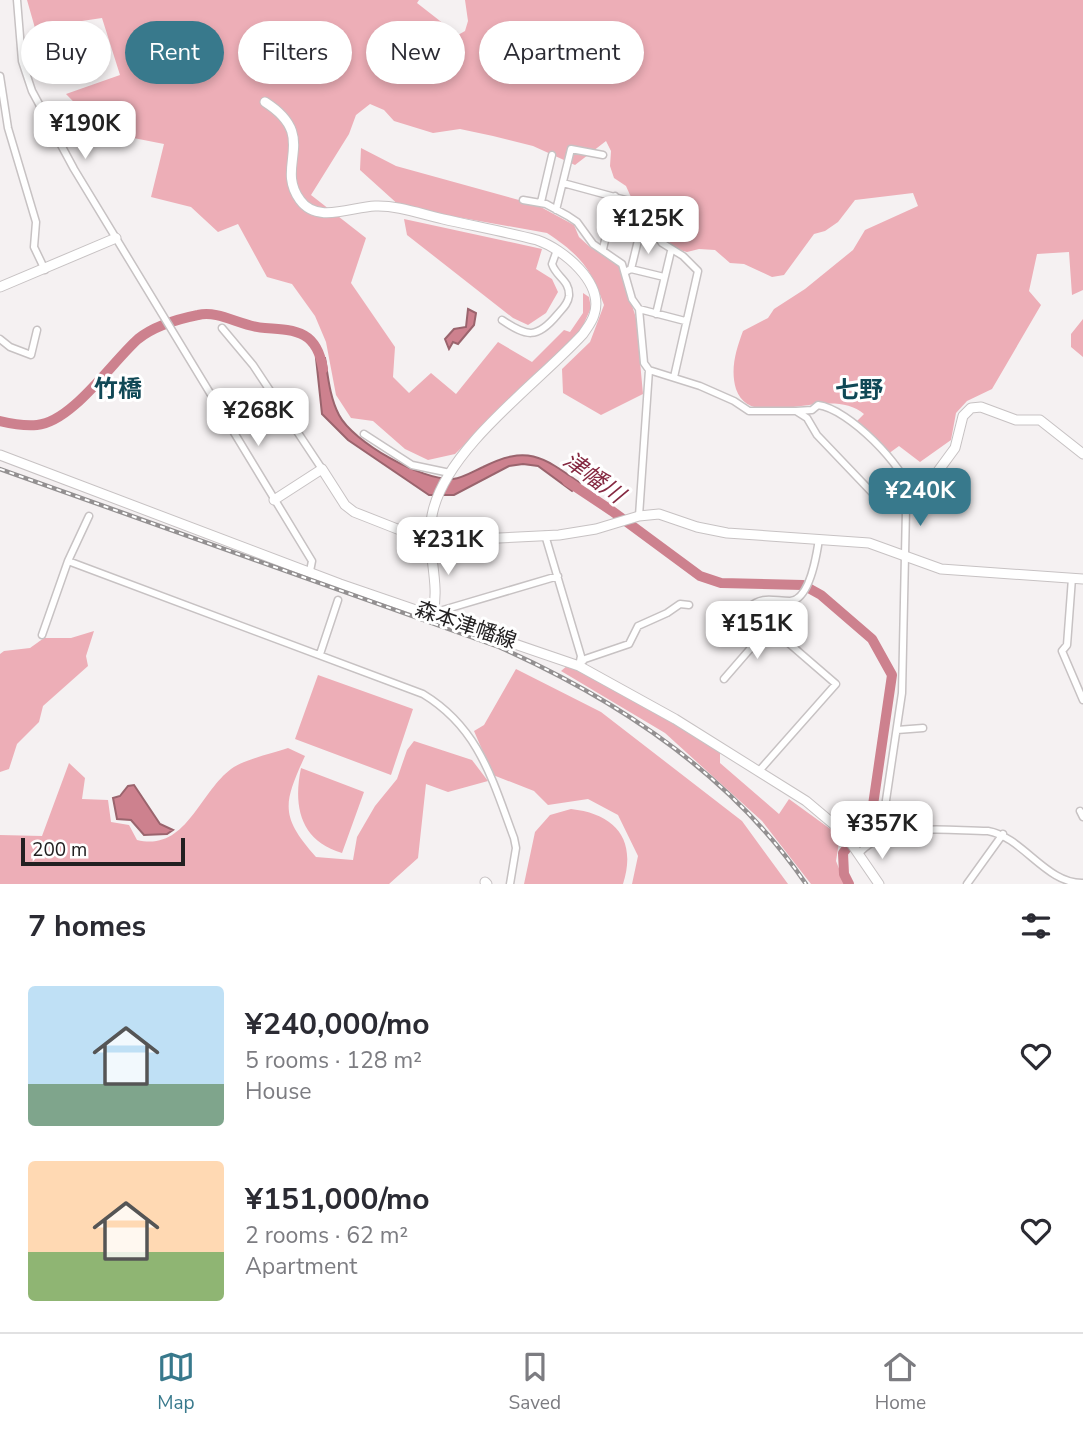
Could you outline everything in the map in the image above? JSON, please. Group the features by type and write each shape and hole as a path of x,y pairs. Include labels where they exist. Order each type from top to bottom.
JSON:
{"street":[{"path":"17,0 22,61 32,91 74,170 312,561 310,571"},
{"path":"0,76 8,128 36,222 34,247 45,270"},
{"path":"265,102 286,118 291,126 295,193 307,208 316,212 373,206 396,208 537,240 557,250 587,277 593,291 594,315 577,341 460,456 434,507 430,537 436,599 433,613 558,576"},
{"path":"556,210 571,149 603,155"},
{"path":"541,202 552,155"},
{"path":"564,183 633,202 643,220 671,251 683,256 698,271 674,377"},
{"path":"603,249 615,196"},
{"path":"523,200 541,202 577,222 588,239 629,270 664,277"},
{"path":"643,220 629,270 632,299 639,309 644,363 649,370 734,401 749,411 812,410 818,405 844,413 900,472 912,495"},
{"path":"0,287 116,238"},
{"path":"502,320 520,332 535,333 542,330 566,304 569,293 565,279 555,272 552,264 557,250"},
{"path":"656,314 671,251"},
{"path":"639,309 685,321"},
{"path":"222,328 253,365 345,505 354,512 410,534 430,537 545,536 659,513 697,527 727,533 869,544 941,569 960,572 1083,579"},
{"path":"0,339 10,347 31,355 37,330"},
{"path":"639,516 649,370"},
{"path":"860,852 873,839 885,807 897,730 902,693 906,509 912,495 933,478 955,449 963,416 971,408 981,407 1016,420 1040,420 1083,454"},
{"path":"796,411 811,422 817,435 880,501 889,508 906,509"},
{"path":"364,434 412,465 450,473"},
{"name":"森本津幡線","path":"0,455 310,571 579,666 676,719 806,801 844,833 860,852 879,884"},
{"path":"274,500 321,470"},
{"path":"42,635 68,561 89,516"},
{"path":"545,536 581,656 579,666"},
{"path":"760,771 836,684 748,608 763,599 793,601 798,597 817,564 818,539"},
{"path":"68,561 423,694 459,721 483,757 514,838 516,848 510,884"},
{"path":"1072,578 1067,645 1062,652 1083,700"},
{"path":"320,654 338,600"},
{"path":"579,666 585,659 629,644 638,626 680,604 689,605"},
{"path":"724,678 770,626"},
{"path":"897,730 923,729"},
{"path":"873,839 889,833 903,832 988,831 1003,834 1052,872 1074,884 1083,883"},
{"path":"967,884 1003,834"}],"shaded area":[{"path":"27,0 419,0 417,3 440,21 366,21 366,84 465,84 465,31 468,21 465,0 1083,0 1083,290 1072,295 1069,252 1037,254 1029,291 1041,305 992,389 967,401 956,413 951,440 920,462 899,446 888,454 857,421 864,414 849,406 831,403 774,409 758,408 745,402 736,389 734,367 743,331 768,318 774,309 805,289 853,250 865,230 918,206 913,193 855,200 838,222 825,231 814,234 784,275 772,277 744,264 730,263 715,250 699,249 687,252 676,249 652,225 626,186 614,178 610,166 611,151 606,141 575,165 533,146 493,136 460,129 433,133 394,121 384,110 370,104 356,115 349,134 311,195 366,238 351,283 395,347 393,377 409,393 431,373 456,394 498,342 532,362 564,330 570,332 583,313 583,293 589,297 591,308 580,332 455,454 428,460 405,449 373,421 351,418 336,395 326,342 315,316 292,284 267,277 238,224 218,232 191,207 151,197 164,144 103,132 66,94 94,84 111,84 111,78 120,75 111,46 111,21 103,21 102,18 82,21 33,21"},
{"path":"361,148 396,166 537,205 574,225 579,237 590,247 619,264 636,318 643,394 601,415 563,393 562,369 590,342 604,305 589,272 568,248 547,233 401,207 360,170"},
{"path":"404,219 542,249 536,269 552,279 558,292 546,313 528,325 513,318 407,235"},
{"path":"468,309 476,313 474,325 458,344 453,342 449,349 445,339 454,329 466,327"},
{"path":"1083,319 1083,357 1071,347 1071,334"},
{"path":"316,358 325,358 333,402 347,426 373,448 407,467 424,474 453,479 498,460 523,455 544,460 580,483 572,491 538,466 523,464 509,466 454,495 429,495 348,440 322,414"},
{"path":"94,631 86,656 88,666 43,706 39,722 17,744 9,769 0,772 0,654 4,651 30,648 44,638 71,638"},
{"path":"568,665 634,700 720,752 720,763 779,814 789,799 840,836 836,861 845,884 811,884 762,821 665,733 561,671"},
{"path":"516,669 601,712 742,821 788,884 632,884 638,856 618,815 588,799 548,805 534,791 493,775 474,731 484,725"},
{"path":"318,675 413,709 391,775 295,739"},
{"path":"414,741 472,760 488,781 448,792 426,784 418,858 389,884 0,884 0,835 42,836 69,763 85,778 82,799 108,800 111,822 129,825 137,840 154,841 168,837 180,829 231,769 288,748 305,756 289,798 291,820 296,831 316,857 353,860 357,837 375,806 397,779 407,750"},
{"path":"301,768 364,792 342,853 317,840 308,831 299,808"},
{"path":"134,785 160,824 173,830 167,834 144,835 131,820 117,819 113,798 120,796 128,786"},
{"path":"571,809 600,817 611,823 619,832 625,842 627,854 623,884 524,884 535,832 550,815"}],"waterway":[{"name":"津幡川","path":"0,421 37,425 64,414 91,390 144,334 166,324 198,315 214,315 256,327 287,330 304,335 316,347 323,369"},
{"name":"津幡川","path":"567,481 700,576 721,583 803,585 821,595 872,639 892,675 873,805 865,825 843,853 844,874 849,884"}],"railway":[{"path":"0,469 499,647 543,668 629,716 707,775 743,808 776,844 806,884"}],"district":[{"name":"竹橋","path":"118,389"},
{"name":"七野","path":"859,390"}]}
